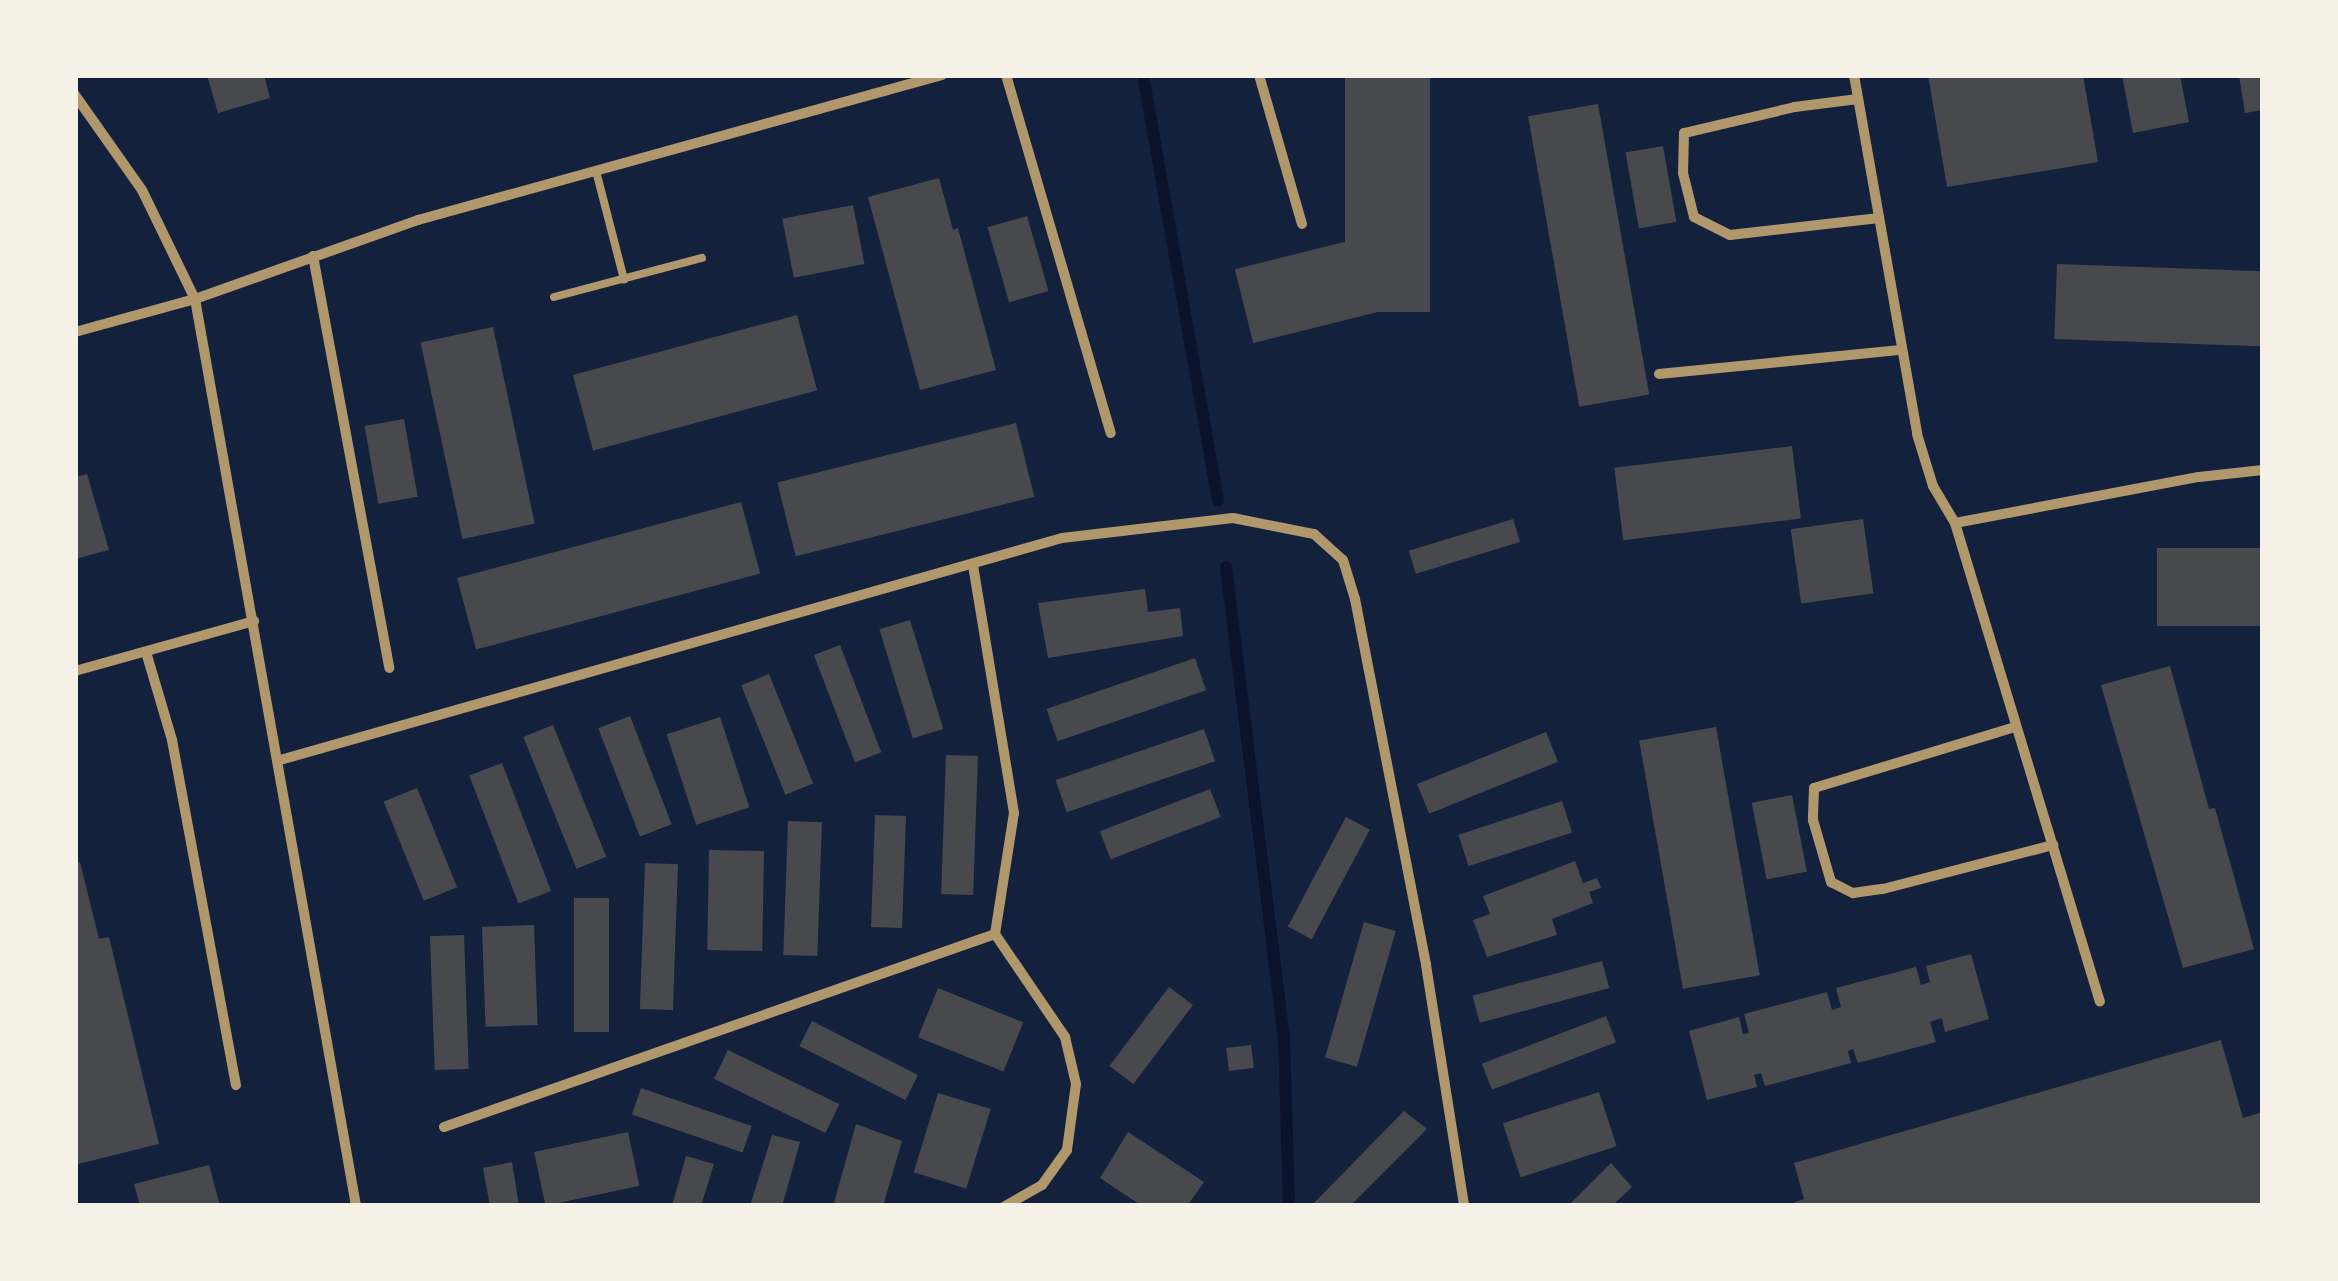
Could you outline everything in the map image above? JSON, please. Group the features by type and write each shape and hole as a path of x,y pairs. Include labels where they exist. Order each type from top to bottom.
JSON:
{"street":[{"path":"75,332 195,299 418,220 942,75"},
{"path":"1006,75 1111,434"},
{"path":"1259,75 1302,224"},
{"path":"1854,75 1917,434 1933,486 1955,523 2100,1002"},
{"path":"75,95 142,190 195,299 280,760 356,1206"},
{"path":"1858,100 1795,107 1684,133 1683,173 1694,217 1730,235 1880,218"},
{"path":"313,256 389,668"},
{"path":"1658,374 1901,350"},
{"path":"1955,523 2263,470"},
{"path":"280,760 1062,538 1232,518 1314,534 1343,560 1355,599 1426,965 1464,1206"},
{"path":"972,566 1014,813 994,934 1065,1037 1076,1084 1067,1150 1042,1186 1005,1206"},
{"path":"75,672 254,621"},
{"path":"146,652 172,740 236,1085"},
{"path":"2015,727 1814,788 1814,820 1831,882 1853,894 2054,845"},
{"path":"444,1127 994,934"}],"lane":[{"path":"596,171 624,279"},
{"path":"554,297 702,258"}],"building":[{"path":"207,75 264,75 270,98 218,113"},
{"path":"1345,75 1430,75 1430,312 1345,312"},
{"path":"1928,75 2083,75 2098,162 1947,187"},
{"path":"2122,75 2180,75 2189,122 2133,133"},
{"path":"2239,75 2263,75 2263,110 2245,113"},
{"path":"1598,104 1649,395 1579,407 1528,116"},
{"path":"1663,146 1676,222 1639,228 1626,153"},
{"path":"939,178 953,230 958,228 996,370 920,390 868,197"},
{"path":"853,205 864,264 794,278 782,219"},
{"path":"1027,216 1048,291 1009,302 988,227"},
{"path":"1360,238 1378,312 1253,343 1235,269"},
{"path":"2057,264 2263,271 2260,346 2054,339"},
{"path":"797,315 817,390 593,450 573,375"},
{"path":"493,327 535,524 462,539 421,342"},
{"path":"404,419 418,497 378,504 365,426"},
{"path":"1016,423 1034,497 796,556 777,483"},
{"path":"1792,446 1801,518 1623,540 1614,468"},
{"path":"87,474 109,550 75,559 75,477"},
{"path":"741,502 760,573 476,650 457,578"},
{"path":"1513,519 1520,542 1416,574 1409,551"},
{"path":"1863,519 1873,593 1801,603 1791,529"},
{"path":"2157,548 2263,548 2263,626 2157,626"},
{"path":"1145,589 1148,612 1180,608 1183,636 1048,658 1038,603"},
{"path":"910,620 943,729 913,738 879,629"},
{"path":"840,645 881,752 855,762 814,655"},
{"path":"1195,658 1206,690 1058,741 1047,709"},
{"path":"2170,666 2209,809 2215,808 2254,949 2183,968 2101,685"},
{"path":"769,674 813,783 785,795 741,685"},
{"path":"630,716 672,824 640,836 598,728"},
{"path":"720,717 749,807 696,825 667,734"},
{"path":"553,725 606,857 577,869 523,737"},
{"path":"1716,727 1760,975 1683,989 1639,741"},
{"path":"1204,729 1215,761 1067,812 1056,780"},
{"path":"1546,732 1558,762 1429,814 1417,784"},
{"path":"946,755 978,756 973,895 941,894"},
{"path":"502,763 551,891 518,903 469,776"},
{"path":"417,788 457,887 424,901 384,801"},
{"path":"1210,789 1221,817 1111,859 1100,831"},
{"path":"1792,795 1807,872 1767,879 1752,803"},
{"path":"1562,801 1572,832 1469,866 1458,835"},
{"path":"875,815 906,816 902,928 871,927"},
{"path":"1346,817 1370,830 1312,939 1288,926"},
{"path":"788,821 822,822 817,956 783,955"},
{"path":"709,850 764,851 762,951 707,950"},
{"path":"1575,861 1583,883 1597,878 1601,888 1589,892 1593,903 1552,919 1557,935 1487,957 1473,920 1490,914 1483,896"},
{"path":"80,862 99,939 109,937 159,1144 78,1164 75,863"},
{"path":"645,863 678,864 673,1010 640,1009"},
{"path":"574,898 609,898 609,1032 574,1032"},
{"path":"1364,922 1396,931 1357,1067 1325,1058"},
{"path":"534,925 537,1025 486,1027 482,927"},
{"path":"464,935 469,1069 435,1070 430,936"},
{"path":"1971,954 1989,1019 1945,1032 1942,1018 1930,1022 1936,1042 1858,1063 1853,1049 1848,1051 1851,1063 1765,1086 1761,1073 1754,1075 1757,1087 1707,1100 1689,1031 1739,1017 1743,1034 1749,1033 1744,1014 1827,992 1832,1010 1841,1007 1836,988 1916,967 1921,985 1930,982 1926,966"},
{"path":"1602,961 1609,988 1480,1023 1473,996"},
{"path":"1169,987 1193,1005 1133,1084 1109,1066"},
{"path":"938,988 1023,1022 1003,1072 918,1037"},
{"path":"1606,1016 1616,1042 1492,1090 1482,1064"},
{"path":"812,1021 918,1075 905,1100 799,1046"},
{"path":"2221,1040 2243,1118 2263,1112 2263,1206 1785,1206 1804,1199 1794,1163"},
{"path":"1251,1045 1254,1068 1229,1071 1226,1048"},
{"path":"728,1050 839,1104 825,1133 714,1079"},
{"path":"641,1088 752,1126 743,1153 632,1114"},
{"path":"1599,1092 1617,1146 1521,1177 1503,1123"},
{"path":"938,1093 991,1109 966,1188 914,1172"},
{"path":"1404,1111 1427,1129 1350,1206 1311,1206"},
{"path":"856,1124 902,1141 883,1206 834,1203"},
{"path":"628,1132 639,1186 546,1206 534,1152"},
{"path":"1128,1132 1204,1182 1187,1206 1142,1206 1100,1178"},
{"path":"772,1135 800,1142 782,1206 750,1206"},
{"path":"686,1156 714,1164 701,1206 672,1206"},
{"path":"512,1162 519,1206 490,1206 483,1168"},
{"path":"1611,1163 1632,1187 1612,1206 1568,1206"},
{"path":"209,1165 220,1206 140,1206 134,1184"}],"waterway":[{"path":"1143,75 1218,500"},
{"path":"1226,567 1284,1036 1289,1206"}]}
